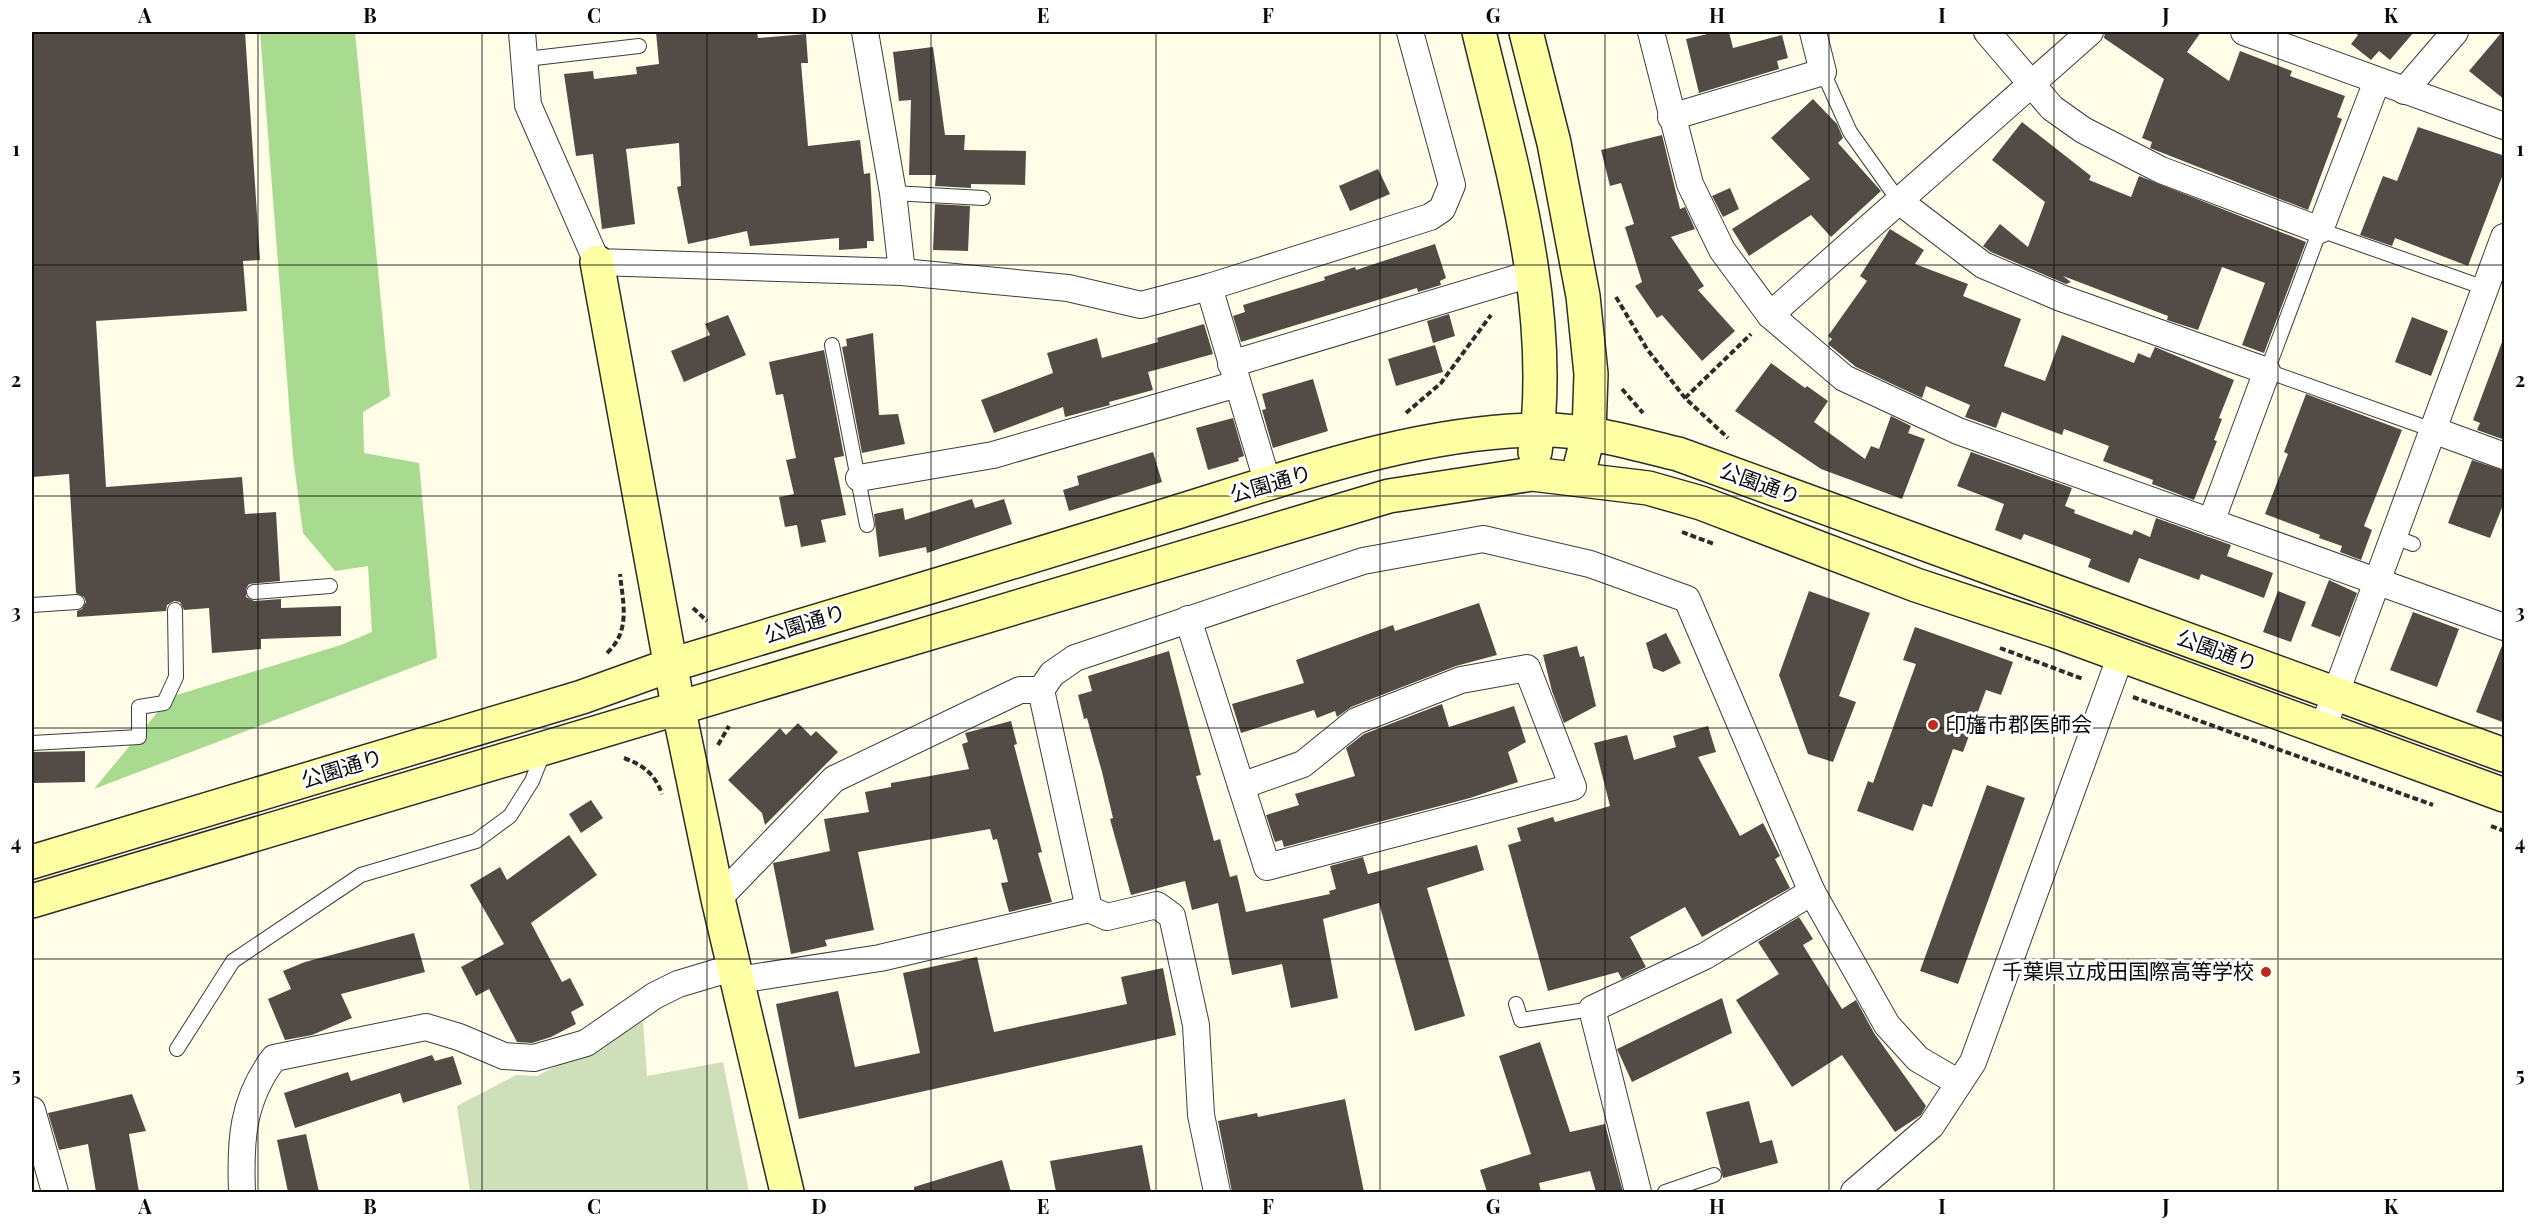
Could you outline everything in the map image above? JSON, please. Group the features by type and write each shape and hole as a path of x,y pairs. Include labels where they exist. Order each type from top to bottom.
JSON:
{"street":[{"path":"522,32 528,105 597,262 678,706 718,899 787,1192"},
{"path":"865,32 893,193 902,272"},
{"path":"597,262 902,272 1068,288 1142,305 1209,287 1430,217 1442,209 1452,185 1410,32"},
{"path":"1479,32 1534,273 1541,364 1538,430 1532,474"},
{"path":"1526,32 1554,142 1583,296 1591,374 1588,432 1577,479"},
{"path":"1651,32 1671,117 1691,163 1690,184 1722,250 1770,315 1844,378 1887,400 1958,431 2505,627"},
{"path":"1671,117 1823,72 1813,32"},
{"path":"1987,32 2052,108 2068,113 2121,152 2160,170 2320,230 2377,81"},
{"path":"1770,315 2090,32"},
{"path":"2244,32 2505,126"},
{"path":"2404,91 2455,32"},
{"path":"1899,201 1983,265 2061,298 2267,371 2211,522"},
{"path":"2323,728 2377,582 2403,540 2433,430 2495,292 2505,237"},
{"path":"859,478 993,455 1534,273"},
{"path":"1209,287 1268,484"},
{"name":"公園通り","path":"32,862 582,697 671,665 1379,452 1475,436 1538,430 1588,432 1678,454 2505,755"},
{"path":"2433,430 2505,456"},
{"name":"公園通り","path":"32,901 545,749 678,706 1389,496 1532,474 1648,488 1701,503 1916,585 2121,655 2505,795"},
{"path":"1089,909 1041,690 1052,674 1075,658 1363,561 1484,539 1590,564 1687,599 1812,892 1887,1025 1918,1059 1959,1083"},
{"path":"1188,619 1241,786 1267,867 1573,787 1527,668 1461,680 1356,721 1303,764 1241,786"},
{"path":"1854,1192 1931,1126 1973,1062 2121,655"},
{"path":"718,899 834,779 1020,690 1041,690"},
{"path":"1638,1192 1592,1009 1705,956 1812,892"},
{"path":"242,1192 240,1146 244,1122 259,1078 274,1058 426,1027 459,1036 504,1056 534,1058 586,1043 654,996 678,984 737,974 880,958 1089,909 1107,917 1157,905 1172,916 1196,1025 1201,1114 1217,1192"},
{"path":"32,1110 55,1192"}],"lane":[{"path":"526,59 639,45"},
{"path":"1823,72 1850,132 1899,201"},
{"path":"893,193 983,198"},
{"path":"2433,430 2267,371 2320,230 2495,292"},
{"path":"832,345 867,525"},
{"path":"254,592 330,586"},
{"path":"32,604 77,602"},
{"path":"32,743 139,737 139,708 164,703 176,677 175,610"},
{"path":"177,1049 233,961 361,875 476,842 510,816 532,781 545,749"},
{"path":"1516,1004 1521,1020 1592,1009"},
{"path":"1665,1192 1714,1175"}],"path":[{"path":"1613,302 1613,291 1647,349 1685,398 1733,442"},
{"path":"1685,398 1770,315"},
{"path":"1620,386 1632,403 1646,416"},
{"path":"605,655 618,643 625,617 619,570"},
{"path":"617,758 640,764 653,774 664,803"}],"green space":[{"path":"260,32 355,32 390,396 363,412 364,453 419,463 437,658 94,789 170,697 341,645 372,632 368,566 335,571 303,533 293,456"},
{"path":"643,1021 647,1076 723,1062 749,1192 470,1192 457,1106 516,1075 537,1076"}],"building":[{"path":"32,32 245,32 260,260 243,261 247,311 96,321 106,487 242,477 245,514 276,512 280,581 249,584 246,597 254,601 281,599 281,608 341,606 341,636 261,639 261,649 212,653 209,608 184,610 180,602 174,601 167,605 166,611 77,617 77,611 82,609 86,602 84,597 76,593 69,474 32,477"},
{"path":"656,32 757,32 758,38 806,34 808,63 801,63 808,146 860,140 864,174 870,173 874,241 867,241 867,248 839,250 839,238 750,246 747,231 688,244 677,187 681,186 679,143 626,149 635,224 602,229 593,154 576,156 564,74 593,71 594,79 637,74 636,67 659,64"},
{"path":"1716,32 1729,32 1733,48 1782,35 1788,58 1777,61 1779,69 1699,93 1686,39"},
{"path":"2105,32 2201,32 2187,52 2229,81 2240,51 2292,71 2290,76 2345,96 2337,117 2342,119 2308,210 2150,148 2152,142 2142,138 2164,79 2104,38"},
{"path":"2354,32 2414,32 2390,60 2379,51 2371,60 2351,44 2358,35"},
{"path":"2502,32 2505,32 2505,100 2469,71"},
{"path":"933,47 945,135 965,135 964,150 1026,151 1025,185 971,184 971,188 935,186 936,175 909,175 911,100 899,101 893,52"},
{"path":"1813,99 1837,124 1843,138 1838,143 1881,191 1831,237 1811,215 1749,256 1732,229 1810,179 1771,138"},
{"path":"2022,122 2091,176 2089,180 2131,197 2139,176 2306,242 2264,353 2242,345 2265,283 2222,267 2198,330 2167,320 2168,316 2063,276 2071,282 2066,284 1991,252 1983,246 2000,224 2028,247 2045,202 1992,160"},
{"path":"2418,127 2505,156 2505,169 2468,266 2395,238 2392,246 2360,235 2383,176 2397,181"},
{"path":"1662,135 1680,209 1685,207 1695,229 1671,237 1704,286 1698,290 1735,331 1702,361 1662,315 1657,318 1635,286 1642,282 1625,227 1634,224 1621,183 1610,186 1601,150"},
{"path":"1378,169 1390,194 1350,211 1339,186"},
{"path":"1730,188 1739,209 1723,217 1712,196"},
{"path":"935,204 970,206 968,251 933,250"},
{"path":"1890,229 1924,250 1915,264 1968,284 1963,296 2021,319 2004,366 2045,381 2062,335 2134,363 2138,353 2150,358 2155,347 2234,380 2219,418 2222,419 2214,440 2217,441 2194,500 2152,484 2153,480 2103,461 2109,446 2064,429 2062,435 2002,412 1996,428 1965,417 1970,405 1926,386 1922,398 1856,367 1828,344 1832,339 1828,336 1867,281 1860,276"},
{"path":"1435,244 1446,278 1440,281 1441,285 1418,292 1417,288 1241,342 1233,316 1245,312 1243,305 1325,280 1324,277 1355,267 1356,270"},
{"path":"1449,314 1455,336 1433,343 1427,321"},
{"path":"728,315 746,355 684,382 671,351 710,335 705,324"},
{"path":"2412,317 2448,331 2431,376 2395,362"},
{"path":"1204,324 1213,354 1148,372 1153,390 1065,417 1063,407 994,433 981,400 1053,373 1047,353 1097,338 1102,358 1158,342 1157,338"},
{"path":"873,333 879,415 898,414 905,444 862,453 842,347 847,346 846,339"},
{"path":"2502,342 2505,343 2505,440 2477,430 2480,423 2473,420"},
{"path":"1435,345 1443,372 1396,386 1388,359"},
{"path":"824,350 844,456 834,458 846,515 821,520 826,542 801,547 797,525 785,527 779,497 794,494 786,460 796,458 783,394 776,395 769,362"},
{"path":"1771,363 1805,388 1807,386 1828,401 1814,422 1865,459 1871,446 1879,449 1891,416 1911,426 1908,433 1925,439 1902,499 1821,469 1735,411"},
{"path":"1313,379 1328,431 1273,448 1262,410 1266,409 1262,394"},
{"path":"2306,394 2402,430 2364,526 2372,530 2361,560 2340,552 2342,546 2319,538 2320,535 2265,514 2288,454 2284,452"},
{"path":"1233,418 1244,456 1238,458 1239,461 1208,470 1196,428"},
{"path":"1153,452 1162,482 1069,511 1063,490 1079,485 1077,476"},
{"path":"1971,452 2072,488 2065,506 2075,510 2074,513 2132,535 2134,530 2150,537 2156,518 2231,545 2227,556 2273,573 2264,598 2201,574 2199,580 2139,558 2129,583 2088,567 2091,559 2024,534 2021,540 1995,530 2004,504 1957,486"},
{"path":"2472,460 2505,471 2505,500 2490,538 2448,523"},
{"path":"972,499 975,508 1004,499 1012,524 927,553 926,547 879,557 874,514 903,508 905,520"},
{"path":"2329,580 2357,593 2340,637 2311,626"},
{"path":"1809,591 1870,613 1839,696 1856,702 1833,762 1808,754 1779,675"},
{"path":"2278,591 2306,602 2291,642 2263,632"},
{"path":"1479,603 1497,655 1456,666 1351,707 1337,717 1335,711 1317,718 1314,710 1241,733 1232,704 1304,683 1296,660 1393,625 1395,631"},
{"path":"2413,612 2459,629 2437,687 2390,670"},
{"name":"印旛市郡医師会","path":"1915,627 2013,662 2001,695 1986,690 1963,752 1953,749 1932,807 1923,804 1913,831 1857,811 1868,781 1873,783 1916,664 1903,660"},
{"path":"1666,633 1681,663 1663,672 1653,668 1646,643"},
{"path":"2503,643 2505,644 2505,723 2476,712"},
{"path":"1577,646 1580,657 1584,656 1596,706 1564,723 1552,691 1543,655"},
{"path":"1169,651 1201,775 1196,776 1214,841 1220,839 1230,877 1237,875 1246,912 1330,894 1329,891 1336,889 1330,866 1363,857 1368,874 1477,845 1484,870 1427,888 1465,1016 1415,1031 1379,903 1323,919 1338,998 1291,1008 1282,964 1232,975 1218,903 1192,910 1185,881 1131,895 1110,819 1113,818 1102,772 1078,695 1092,691 1088,676"},
{"path":"1442,704 1449,727 1514,706 1526,742 1508,752 1518,782 1470,798 1284,847 1282,840 1275,842 1266,815 1299,805 1295,794 1355,776 1346,748 1364,734"},
{"path":"1011,721 1017,744 1014,745 1042,852 1038,853 1052,902 1009,912 1001,883 1008,882 997,839 993,840 990,829 858,852 874,930 825,940 827,946 791,954 773,863 830,851 824,819 869,812 865,792 891,787 891,783 969,769 962,744 968,742 965,733"},
{"path":"798,723 811,736 816,731 838,752 765,825 762,813 728,780 780,728 786,735"},
{"path":"1708,726 1716,752 1698,757 1740,836 1763,823 1780,856 1775,859 1790,888 1702,937 1685,907 1630,937 1646,967 1622,979 1618,972 1548,991 1508,845 1521,841 1517,828 1553,817 1555,822 1610,806 1594,743 1627,735 1634,760 1676,747 1673,736"},
{"path":"85,751 85,782 32,783 32,752"},
{"path":"1987,785 2025,798 1958,984 1920,971"},
{"path":"591,800 603,818 581,833 569,814"},
{"path":"569,835 597,875 531,923 562,982 570,978 584,1005 571,1012 576,1024 551,1037 532,1043 517,1042 489,989 476,996 461,967 504,944 470,885 500,867 507,880"},
{"path":"1799,917 1813,939 1803,945 1842,1009 1856,1000 1874,1033 1926,1106 1921,1115 1895,1132 1842,1055 1792,1087 1736,1000 1779,974 1758,942"},
{"path":"414,933 425,972 341,994 352,1018 312,1035 285,1040 268,999 291,989 283,971 305,962"},
{"path":"977,957 994,1032 1127,1004 1121,977 1163,968 1176,1035 799,1119 776,1004 838,991 855,1067 920,1053 903,973"},
{"path":"1722,998 1732,1033 1632,1082 1617,1049"},
{"path":"1540,1042 1570,1132 1605,1124 1623,1192 1596,1192 1590,1171 1539,1183 1541,1192 1487,1192 1480,1170 1531,1154 1499,1056"},
{"path":"432,1055 435,1061 453,1056 462,1084 403,1103 400,1093 295,1128 284,1093 348,1072 351,1081"},
{"path":"132,1094 146,1131 129,1134 139,1192 96,1192 88,1144 59,1150 48,1113"},
{"path":"1345,1099 1364,1192 1232,1192 1218,1121 1257,1113 1258,1117"},
{"path":"1749,1101 1760,1143 1772,1140 1778,1163 1723,1178 1706,1112"},
{"path":"306,1134 319,1192 288,1192 277,1140"},
{"path":"1142,1145 1151,1192 1056,1192 1050,1161"},
{"path":"1002,1160 1011,1192 914,1192 914,1187"}],"place":[{"name":"印旛市郡医師会","path":"1933,725"},
{"name":"千葉県立成田国際高等学校","path":"2266,972"}]}
